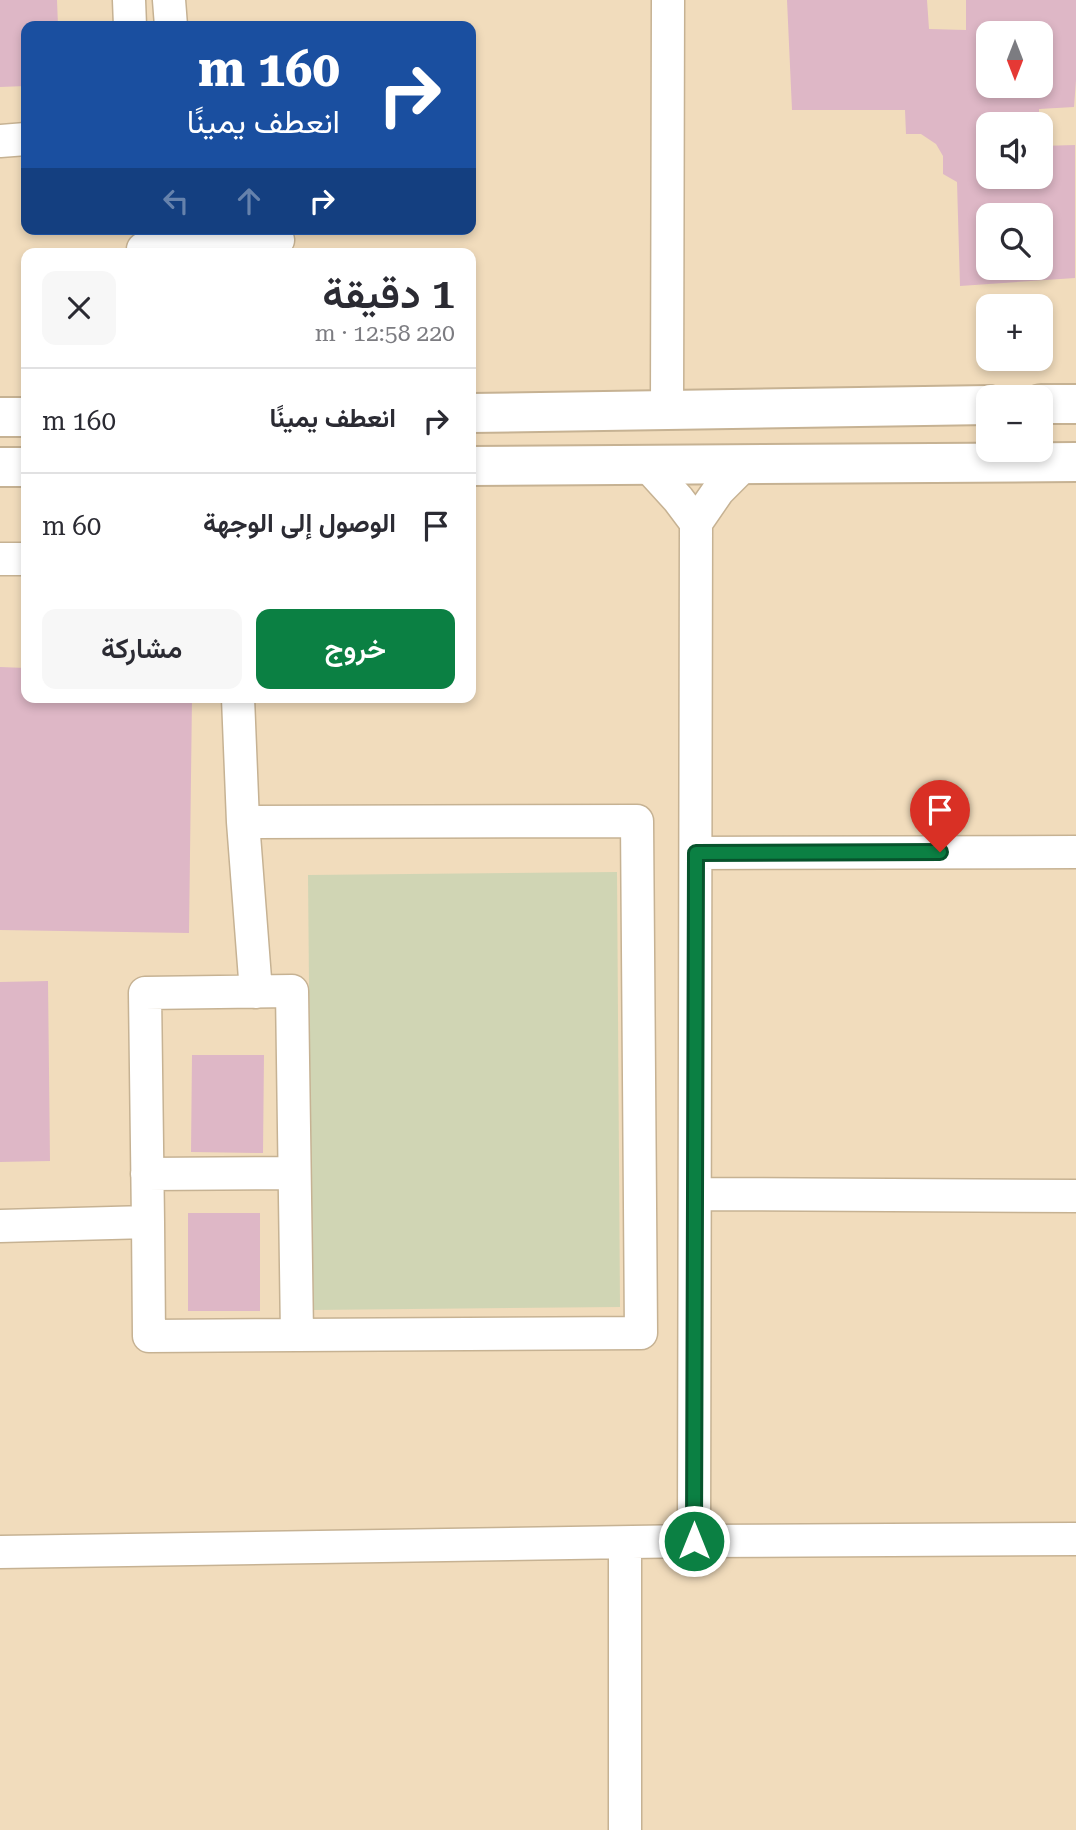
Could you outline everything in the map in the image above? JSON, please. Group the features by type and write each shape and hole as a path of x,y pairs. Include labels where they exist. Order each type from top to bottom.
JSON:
{"main road":[{"path":"1053,404 1076,404"},
{"path":"476,413 976,405"},
{"path":"0,417 21,417"},
{"path":"476,466 1076,462"},
{"path":"0,467 21,467"}],"street":[{"path":"129,0 130,21"},
{"path":"169,0 171,21"},
{"path":"667,411 668,0"},
{"path":"0,141 21,139"},
{"path":"143,244 278,240"},
{"path":"694,1541 696,523 718,491 746,463"},
{"path":"647,465 696,523"},
{"path":"0,559 21,559"},
{"path":"238,703 243,822 256,992"},
{"path":"243,822 637,821 641,1333 149,1336 145,993 292,991 297,1335"},
{"path":"696,853 1076,852"},
{"path":"147,1174 294,1173"},
{"path":"695,1194 1076,1196"},
{"path":"0,1226 148,1222"},
{"path":"0,1552 694,1541 1076,1539"},
{"path":"625,1543 625,1830"}],"green space":[{"path":"617,872 620,1307 312,1310 308,875"}],"building":[{"path":"0,0 57,0 58,21 21,21 21,86 0,87"},
{"path":"787,0 927,0 929,29 966,30 966,0 1076,0 1074,107 1039,109 1039,112 976,112 976,189 1053,189 1053,146 1075,145 1075,278 1053,280 1053,203 976,203 976,280 1046,280 960,286 957,182 943,174 943,156 936,144 921,134 906,134 905,110 792,110"},
{"path":"0,667 21,668 21,703 192,703 189,933 0,930"},
{"path":"48,981 50,1161 0,1162 0,982"},
{"path":"192,1055 264,1055 263,1153 191,1152"},
{"path":"188,1213 260,1213 260,1311 188,1311"}],"route":[{"path":"694,1541 696,853 940,852"}]}
